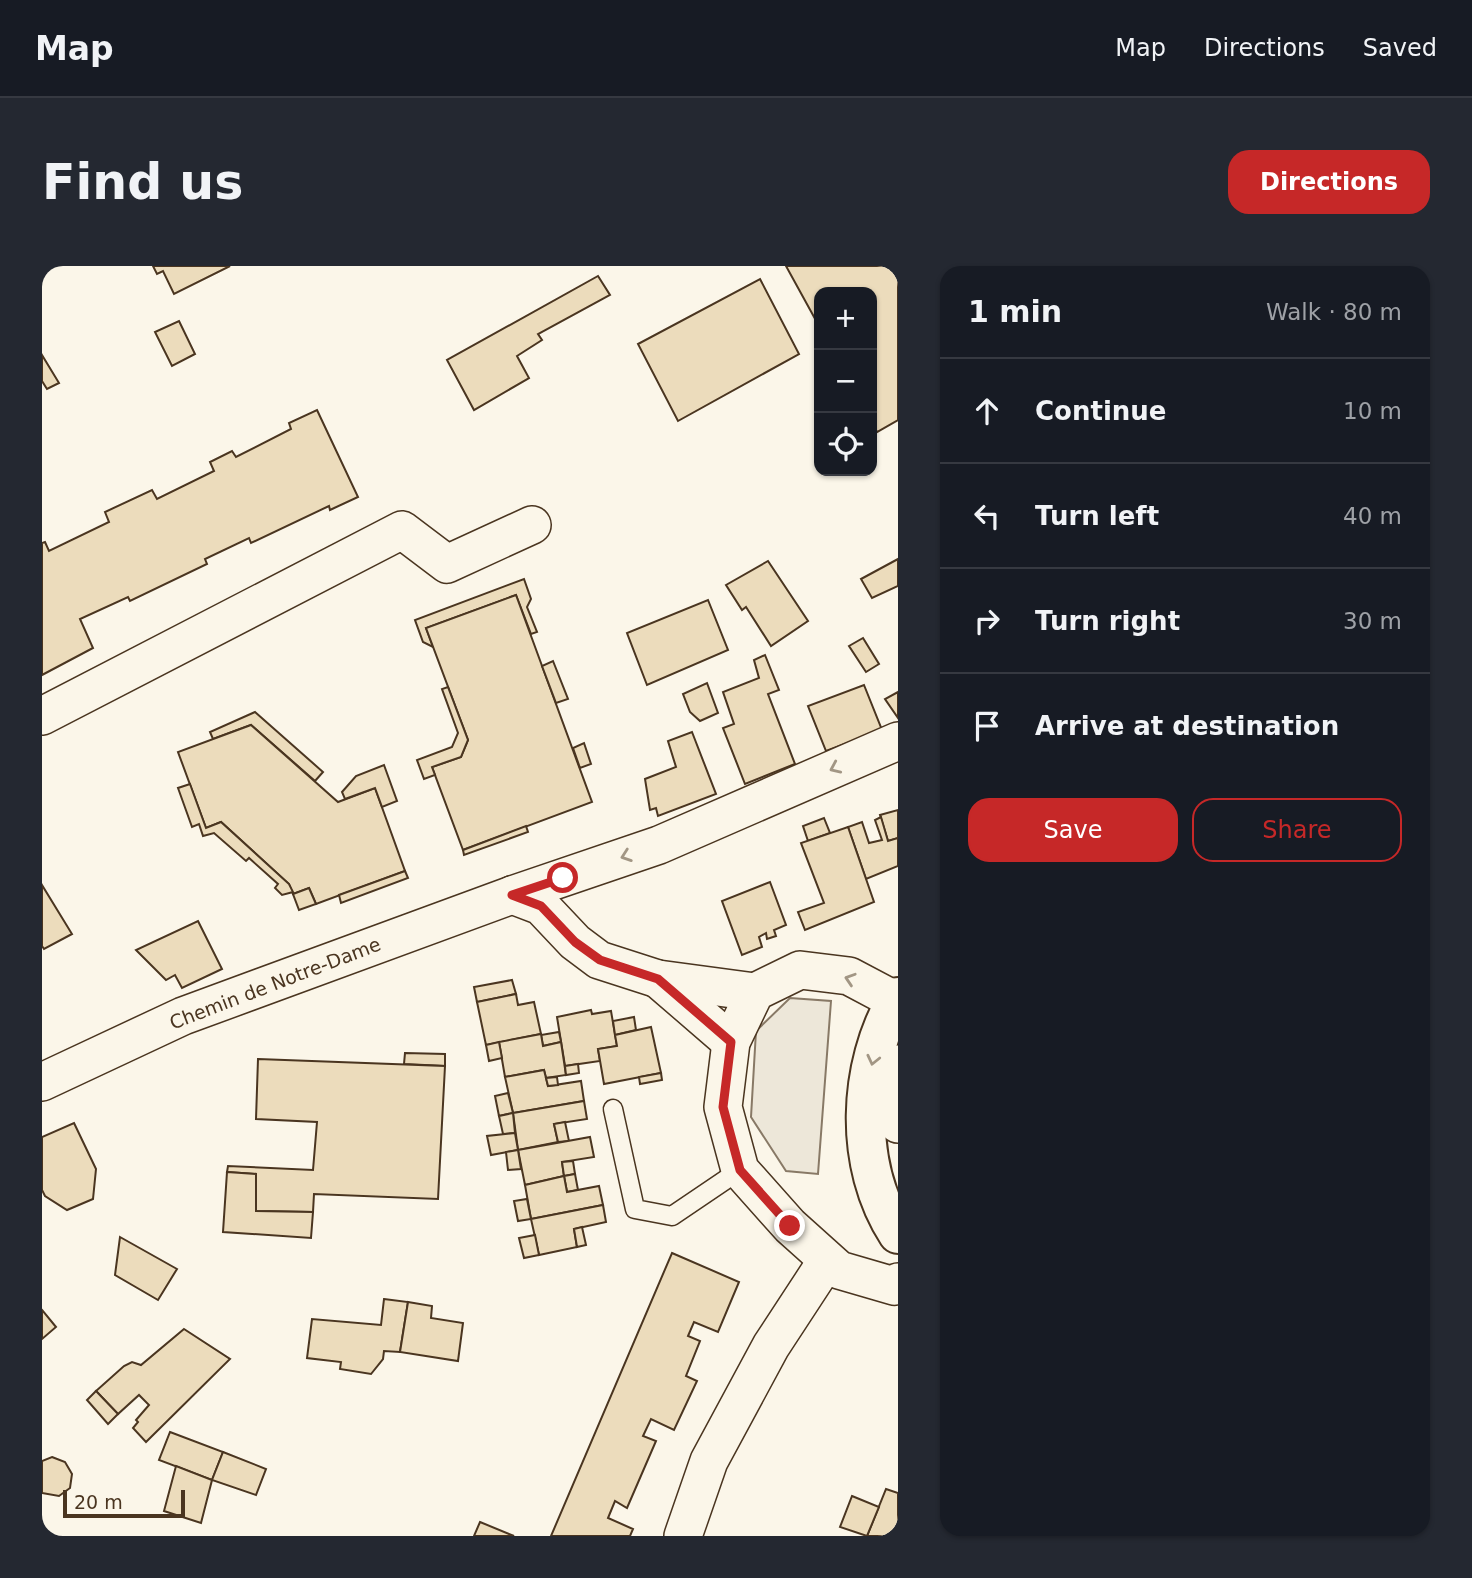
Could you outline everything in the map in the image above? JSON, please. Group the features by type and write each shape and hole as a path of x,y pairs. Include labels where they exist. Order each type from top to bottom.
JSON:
{"main road":[{"path":"897,999 878,1040 867,1086 866,1120 880,1198 897,1232"}],"street":[{"path":"42,716 402,530 447,564 532,525"},
{"name":"Chemin de Notre-Dame","path":"42,1082 183,1016 512,895 659,845 898,741"},
{"path":"512,895 541,906 575,942 600,960 658,979 755,992 800,970 849,976 897,999"},
{"path":"658,979 731,1042"},
{"path":"755,992 731,1042 723,1107 740,1170 826,1262 839,1270 897,1285"},
{"path":"898,1064 894,1114 898,1124"},
{"path":"683,1536 709,1461 771,1346 826,1262"}],"lane":[{"path":"613,1109 635,1209 672,1216 740,1170"}],"shaded area":[{"path":"790,998 831,1001 818,1174 786,1171 751,1117 756,1031"}],"building":[{"path":"153,266 230,266 174,294 163,271 157,274"},
{"path":"786,266 898,266 898,420 877,432 877,287 814,287 814,317"},
{"path":"598,276 610,295 538,334 542,340 517,356 529,378 474,410 447,360"},
{"path":"760,279 799,354 678,421 638,344"},
{"path":"179,321 195,354 172,366 155,332"},
{"path":"42,355 59,383 47,389 42,381"},
{"path":"317,410 358,497 330,510 329,506 251,543 249,538 205,559 207,564 130,601 128,597 80,619 93,648 42,675 42,543 45,542 49,551 109,522 105,512 152,490 157,499 214,471 210,462 232,451 236,457 291,429 289,423"},
{"path":"898,559 898,586 872,598 861,579"},
{"path":"768,561 808,621 771,646 746,607 742,610 726,585"},
{"path":"524,579 531,599 527,607 537,632 531,634 516,595 426,628 433,647 423,642 415,620"},
{"path":"516,595 592,802 463,850 432,767 461,757 468,740 426,628"},
{"path":"708,600 728,650 647,685 627,633"},
{"path":"863,638 879,664 866,672 849,646"},
{"path":"765,655 779,690 768,694 795,764 745,784 723,728 734,724 723,692 759,678 754,660"},
{"path":"553,661 568,699 556,703 542,666"},
{"path":"707,683 718,713 700,721 690,712 683,694"},
{"path":"864,685 882,730 826,751 808,706"},
{"path":"448,687 468,740 461,757 432,767 435,775 424,779 417,760 452,747 458,733 442,689"},
{"path":"898,692 898,718 885,699"},
{"path":"255,712 323,772 315,781 251,725 213,739 210,732"},
{"path":"251,725 338,802 375,788 405,871 316,904 309,888 293,894 289,884 221,822 206,828 178,752"},
{"path":"692,732 716,794 658,816 656,808 650,810 645,779 676,767 668,741"},
{"path":"584,743 591,764 580,768 573,748"},
{"path":"384,765 397,801 382,807 375,788 345,799 342,792 356,776"},
{"path":"190,784 206,828 221,822 289,884 293,892 282,895 275,888 278,884 249,858 246,861 214,833 203,836 199,824 192,827 178,788"},
{"path":"898,810 898,838 888,841 880,815"},
{"path":"881,817 888,841 898,838 898,866 866,879 848,827 862,822 869,843 882,840 875,820"},
{"path":"824,818 830,833 808,841 803,826"},
{"path":"526,826 528,832 464,855 463,850"},
{"path":"848,827 874,902 805,930 798,912 824,903 801,843"},
{"path":"405,871 408,878 341,903 339,895"},
{"path":"770,882 786,925 774,930 776,936 767,939 766,933 759,937 762,947 742,955 722,901"},
{"path":"42,885 72,934 44,949 42,946"},
{"path":"309,888 316,904 299,910 293,894"},
{"path":"198,921 222,969 182,988 175,975 166,980 136,950"},
{"path":"512,980 516,994 477,1002 474,987"},
{"path":"516,994 518,1005 534,1002 541,1034 486,1045 477,1002"},
{"path":"591,1010 592,1014 611,1011 617,1046 598,1049 600,1061 565,1066 557,1017"},
{"path":"634,1017 636,1030 615,1035 613,1021"},
{"path":"651,1027 661,1073 604,1084 598,1049 617,1046 615,1035"},
{"path":"559,1032 561,1042 543,1046 541,1035"},
{"path":"541,1034 543,1046 561,1042 566,1075 546,1078 544,1070 505,1077 499,1042"},
{"path":"499,1042 502,1058 489,1061 486,1045"},
{"path":"405,1053 445,1054 445,1066 404,1064"},
{"path":"258,1059 445,1066 438,1199 314,1194 313,1212 256,1211 256,1174 227,1172 228,1166 313,1170 317,1122 256,1119"},
{"path":"578,1064 579,1073 566,1075 565,1066"},
{"path":"544,1070 548,1086 581,1081 584,1101 513,1113 505,1077"},
{"path":"661,1073 662,1080 640,1084 639,1077"},
{"path":"557,1077 558,1085 548,1086 546,1078"},
{"path":"508,1093 513,1113 499,1116 495,1096"},
{"path":"584,1101 587,1119 554,1124 558,1142 518,1150 513,1113"},
{"path":"513,1113 515,1133 503,1134 499,1116"},
{"path":"565,1122 569,1141 558,1142 554,1124"},
{"path":"74,1123 96,1169 93,1199 67,1210 45,1196 42,1190 42,1137"},
{"path":"515,1133 518,1150 491,1155 487,1136"},
{"path":"590,1137 594,1157 562,1162 564,1176 525,1185 518,1150"},
{"path":"518,1150 521,1169 508,1170 506,1152"},
{"path":"573,1161 575,1174 564,1176 562,1162"},
{"path":"227,1172 256,1174 256,1211 313,1212 311,1238 223,1232"},
{"path":"575,1174 578,1190 567,1192 564,1176"},
{"path":"564,1176 567,1192 599,1186 603,1205 531,1219 525,1185"},
{"path":"527,1199 531,1219 518,1221 514,1201"},
{"path":"603,1205 606,1222 574,1229 577,1247 539,1255 531,1219"},
{"path":"582,1227 586,1245 577,1247 574,1229"},
{"path":"535,1235 539,1255 524,1258 519,1238"},
{"path":"120,1237 177,1269 158,1300 115,1275"},
{"path":"672,1253 739,1282 718,1332 694,1322 688,1336 700,1341 686,1376 697,1381 674,1430 651,1419 643,1436 656,1441 627,1508 615,1501 608,1518 633,1529 630,1536 551,1536"},
{"path":"384,1299 408,1302 400,1352 384,1351 383,1359 371,1374 340,1369 341,1362 307,1358 312,1319 381,1325"},
{"path":"408,1302 432,1306 431,1318 463,1323 458,1361 400,1352"},
{"path":"42,1310 56,1327 42,1339"},
{"path":"184,1329 230,1359 146,1442 133,1428 138,1422 136,1420 149,1405 139,1395 118,1414 96,1391 124,1366 132,1362 141,1365"},
{"path":"96,1391 118,1414 108,1424 87,1400"},
{"path":"170,1432 223,1452 212,1480 159,1460"},
{"path":"223,1452 266,1469 256,1495 212,1480"},
{"path":"52,1457 65,1462 72,1474 70,1488 59,1496 42,1493 42,1461"},
{"path":"176,1466 212,1480 201,1523 164,1511"},
{"path":"886,1489 898,1493 898,1536 867,1536"},
{"path":"852,1496 879,1507 867,1536 840,1527"},
{"path":"480,1522 514,1536 474,1536"}],"route":[{"path":"563,878 512,895 541,906 575,942 600,960 658,979 731,1042 723,1107 740,1170 790,1226"}]}
